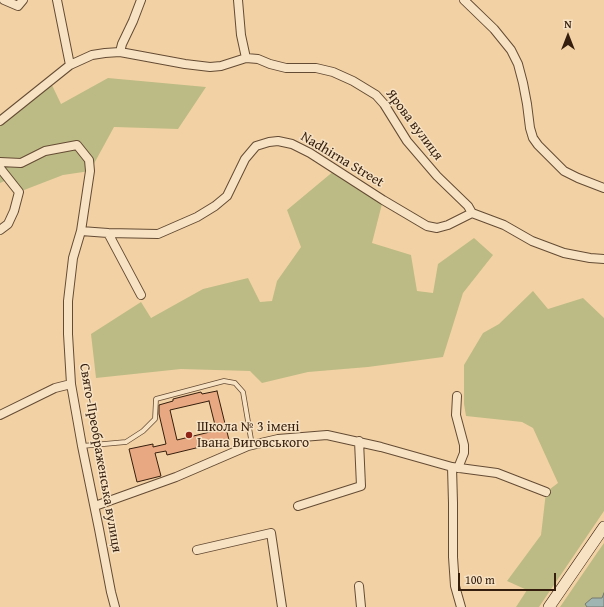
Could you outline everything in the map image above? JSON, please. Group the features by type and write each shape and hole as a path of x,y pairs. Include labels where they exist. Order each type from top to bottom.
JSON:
{"main road":[{"path":"549,607 604,526"}],"street":[{"path":"4,0 18,6 23,0"},
{"path":"57,0 70,65"},
{"path":"120,52 141,0"},
{"path":"238,0 241,35 246,58"},
{"path":"464,0 494,29 511,50 518,64 523,83 530,128 533,138 538,145 564,171 604,188"},
{"name":"Ярова вулиця","path":"0,121 70,65 92,55 120,52 210,67 221,66 246,58 258,59 286,68 316,68 333,72 353,81 376,95 384,104 407,141 437,176 468,206 472,213"},
{"name":"Nadhirna Street","path":"81,231 158,234 197,218 216,206 227,196 245,159 256,146 278,141 292,144 310,153 394,207 428,226 437,228 448,225 472,213"},
{"name":"Свято-Преображенська вулиця","path":"0,162 21,163 45,151 77,145 89,160 90,171 81,231 74,258 68,301 68,334 72,384 82,446 115,607"},
{"path":"0,168 19,192 14,211 8,224 0,230"},
{"path":"472,213 504,225 532,241 564,253 604,259"},
{"path":"108,232 141,295"},
{"path":"0,415 55,388 72,384"},
{"path":"457,396 456,415 464,453 455,467 453,557 455,586 461,607"},
{"path":"95,506 176,478 252,445 278,439 327,435 359,441 455,467 497,473 546,492"},
{"path":"298,506 361,486 359,441"},
{"path":"196,550 271,533 282,607"},
{"path":"359,586 361,607"}],"lane":[{"path":"82,446 126,442 143,431 155,419 156,399 224,381 235,383 243,392 252,445"}],"shaded area":[{"path":"108,78 206,87 178,129 114,127 90,171 63,175 19,192 9,179 0,183 0,121 50,81 61,104"},
{"path":"335,170 383,200 372,243 411,255 417,291 433,293 438,264 474,238 493,255 463,293 443,357 368,367 308,372 262,383 250,371 181,369 96,378 91,334 141,302 151,318 203,289 248,278 260,302 272,301 277,281 301,247 287,210"},
{"path":"533,291 548,309 583,298 604,318 604,511 539,607 516,607 527,590 507,581 541,535 546,492 558,483 533,428 522,422 466,416 464,404 464,365 483,333 499,324"},
{"path":"604,543 604,607 560,607 597,553"}],"water":[{"path":"604,593 604,607 587,607 585,604 592,598 602,598"}],"building":[{"path":"217,391 229,440 167,455 166,451 155,453 161,476 137,482 129,449 153,444 153,447 166,444 159,414 159,405 173,401 173,399 201,392 202,394","holes":["209,401 215,425 212,426 214,431 177,440 170,410"]}],"place":[{"name":"Школа № 3 імені Івана Виговського","path":"189,435"}]}
